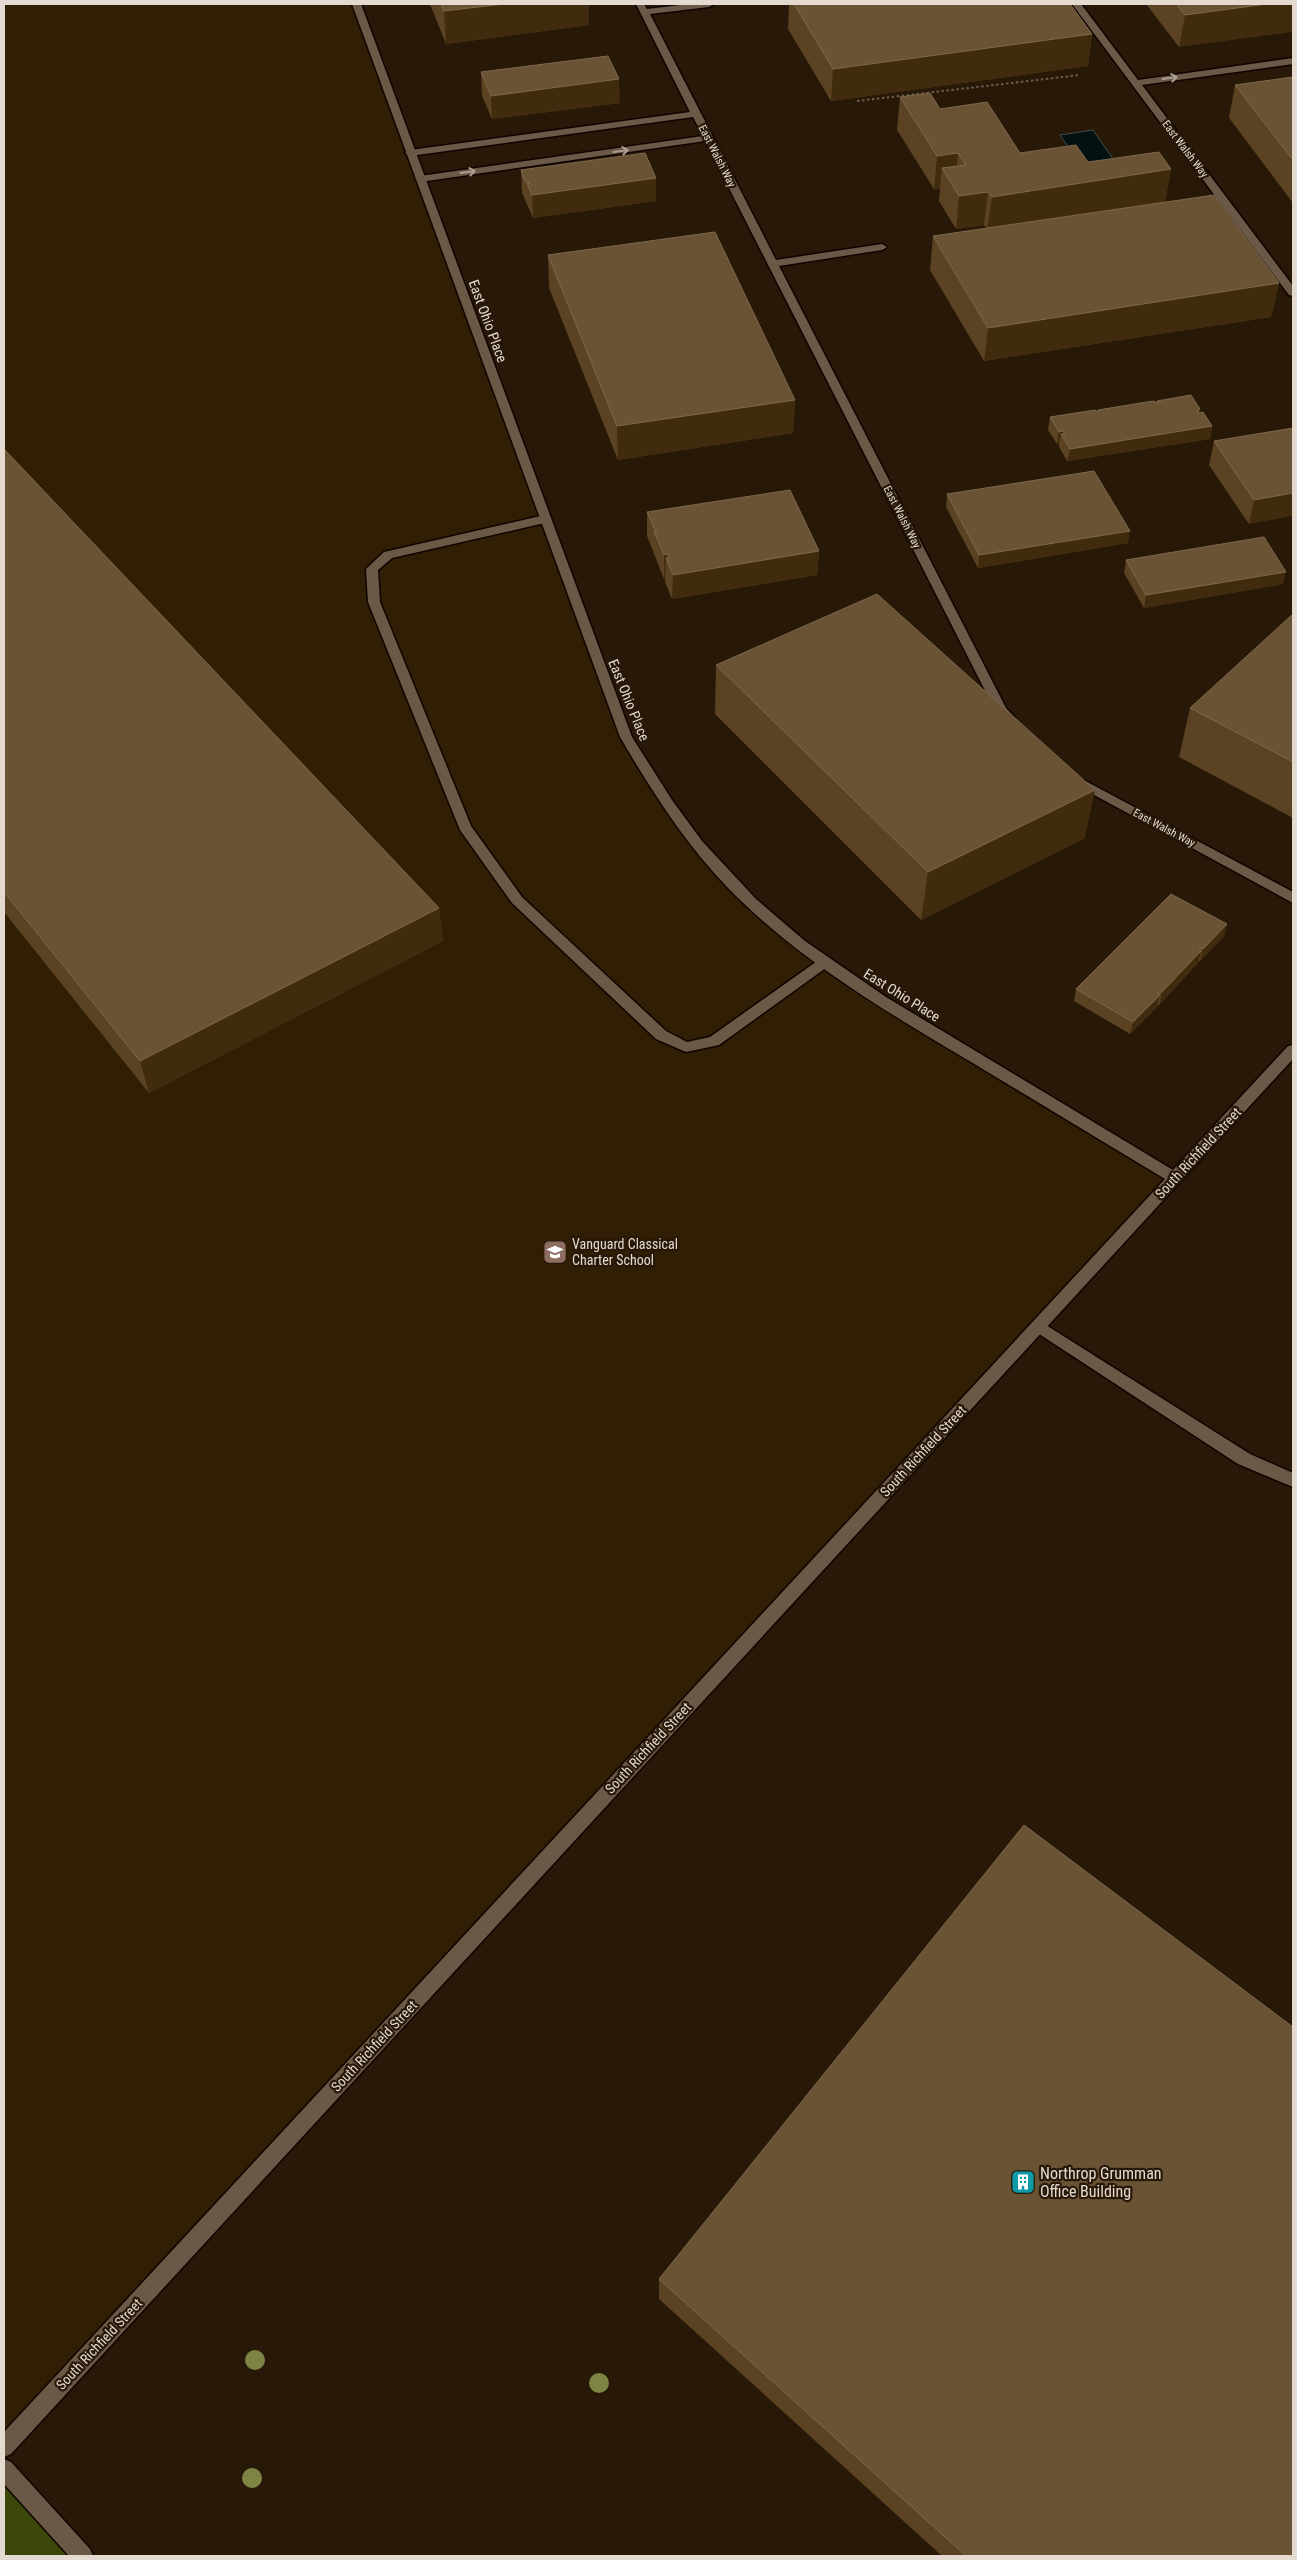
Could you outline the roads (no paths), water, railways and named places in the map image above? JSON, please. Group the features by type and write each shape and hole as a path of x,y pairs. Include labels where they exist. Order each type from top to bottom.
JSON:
{"street":[{"name":"East Ohio Place","path":"356,4 626,737 658,793 700,848 751,902 825,962 883,1002 1175,1178"},
{"name":"East Walsh Way","path":"709,4 642,8 1001,710 1014,723"},
{"name":"East Walsh Way","path":"1076,4 1293,293"},
{"path":"1135,83 1293,61"},
{"path":"420,179 696,114"},
{"path":"410,153 708,138"},
{"path":"772,264 882,247"},
{"path":"545,519 388,555 372,569 374,602 465,827 517,900 661,1035 686,1047 714,1041 825,962"},
{"name":"East Walsh Way","path":"1068,776 1293,898"},
{"name":"South Richfield Street","path":"4,2447 1293,1050"},
{"path":"1038,1326 1244,1459 1293,1480"},
{"path":"4,2470 83,2556"}],"place":[{"name":"Vanguard Classical Charter School","path":"555,1252"},
{"name":"Northrop Grumman Office Building","path":"1023,2182"}]}
